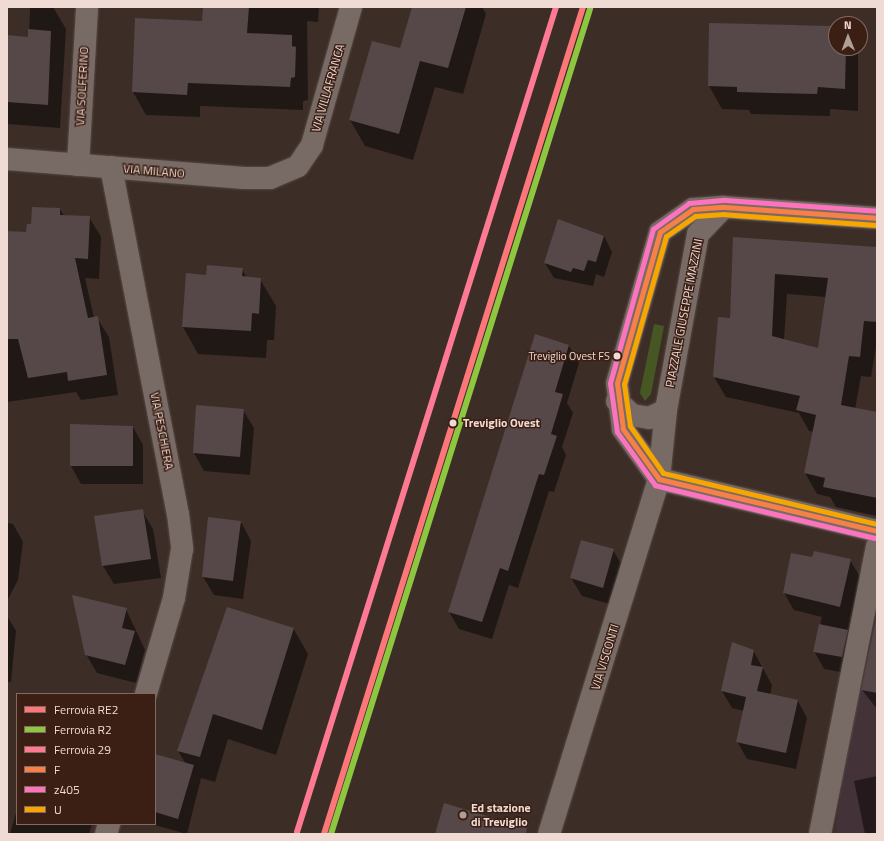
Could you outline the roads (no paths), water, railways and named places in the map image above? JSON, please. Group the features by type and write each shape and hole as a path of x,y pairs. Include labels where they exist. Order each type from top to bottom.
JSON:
{"street":[{"name":"VIA SOLFERINO","path":"78,165 87,7"},
{"name":"VIA VILLAFRANCA","path":"298,166 312,145 351,7"},
{"name":"VIA MILANO","path":"7,159 244,178 270,178 298,166"},
{"name":"VIA PESCHIERA","path":"110,167 178,514 182,549 174,598 146,693"},
{"path":"877,218 724,207 693,209 660,232 617,382 617,401 623,430 660,479 877,531"},
{"name":"PIAZZALE GIUSEPPE MAZZINI","path":"660,479 666,410 698,234 724,207"},
{"path":"617,401 632,415 649,418 666,410"},
{"name":"VIA VISCONTI","path":"549,834 660,479"},
{"path":"820,834 877,547"}],"rail line":[{"name":"29","path":"297,832 556,7"},
{"name":"RE2","path":"324,834 583,7"},
{"name":"R2","path":"331,834 590,9"}],"place":[{"name":"Treviglio Ovest FS","path":"617,356"},
{"name":"Treviglio Ovest","path":"453,423"},
{"name":"Ed stazione di Treviglio","path":"463,815"}]}
